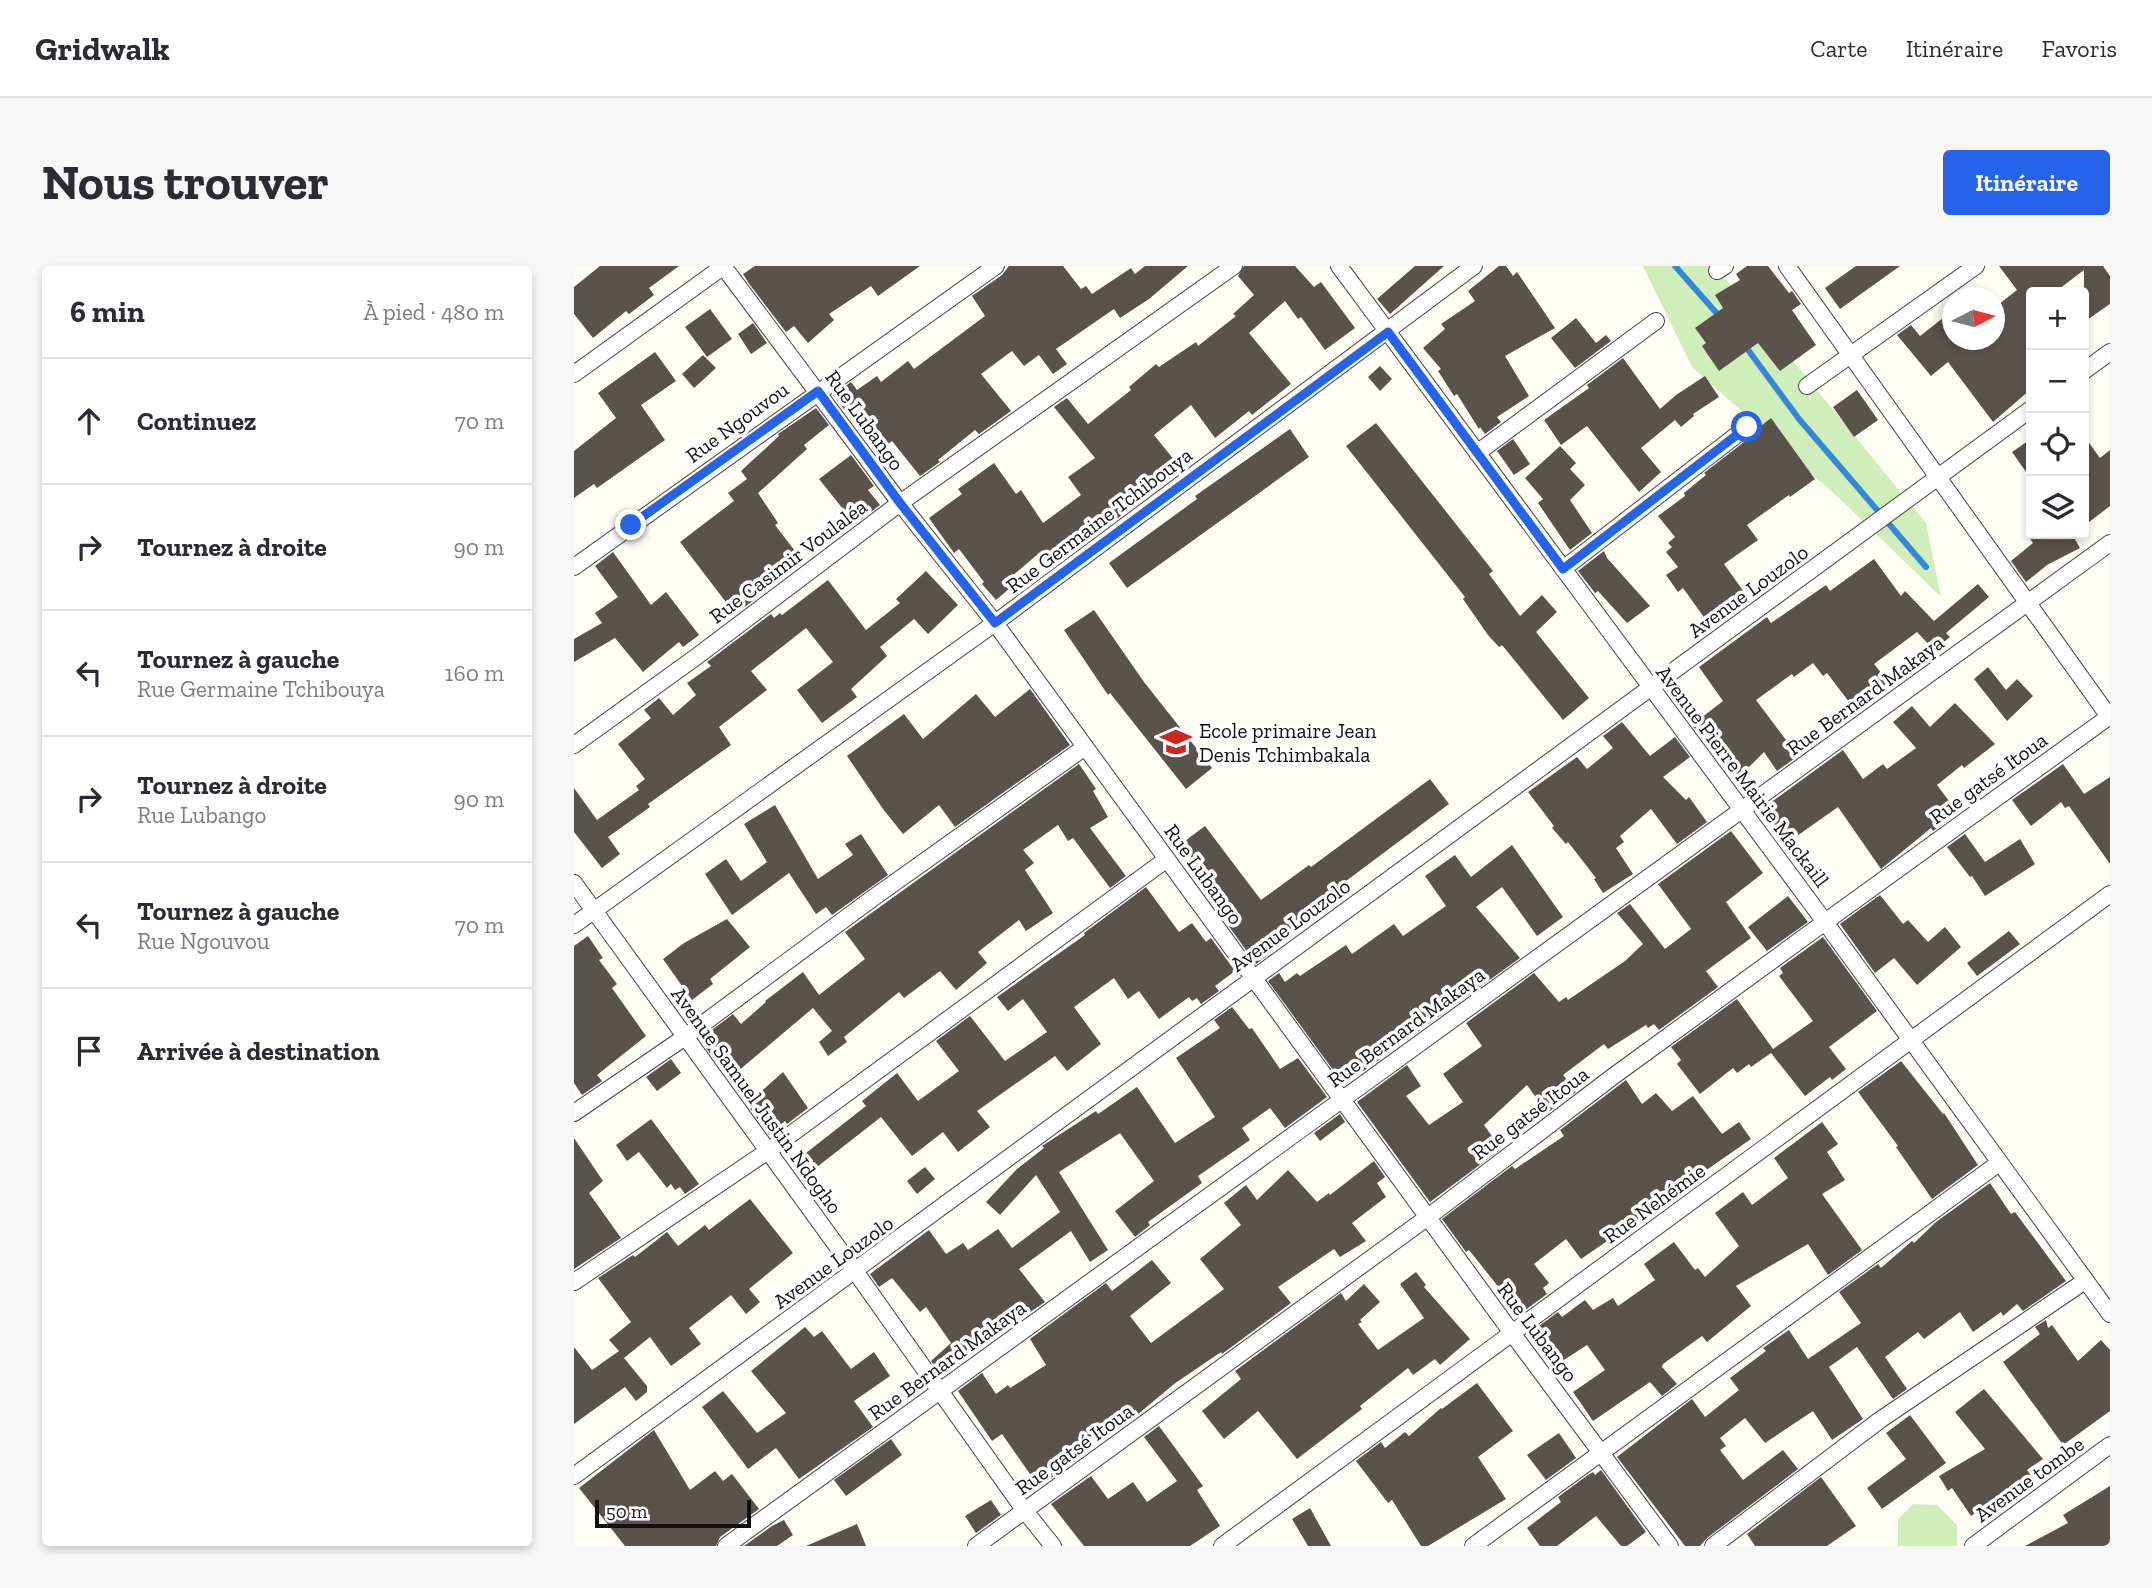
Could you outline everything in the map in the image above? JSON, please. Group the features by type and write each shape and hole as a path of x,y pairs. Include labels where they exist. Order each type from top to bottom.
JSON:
{"street":[{"name":"Rue Lubango","path":"723,266 900,503 995,623 1670,1546"},
{"path":"574,374 723,266"},
{"name":"Rue Ngouvou","path":"574,567 996,266"},
{"name":"Rue Casimir Voulaléa","path":"574,745 900,503 1234,266"},
{"name":"Avenue Pierre Mairie Mackaill","path":"1339,266 1825,922 2110,1314"},
{"name":"Rue Germaine Tchibouya","path":"574,925 995,623 1474,266"},
{"path":"1787,266 2110,717"},
{"path":"1807,386 1976,266"},
{"path":"1478,453 1656,321"},
{"path":"2089,367 2110,352"},
{"name":"Avenue Louzolo","path":"574,1476 2026,413"},
{"path":"1563,569 1747,427"},
{"name":"Rue Bernard Makaya","path":"726,1546 2110,543"},
{"name":"Rue gatsé Itoua","path":"976,1546 1428,1217 1615,1075 2110,717"},
{"path":"574,1113 685,1037 873,898 1086,747"},
{"path":"574,1282 768,1150 1167,859"},
{"name":"Avenue Samuel Justin Ndogho","path":"574,883 1025,1511 1054,1546"},
{"name":"Rue Nehémie","path":"1222,1546 2110,894"},
{"path":"1473,1546 1999,1164"},
{"path":"1713,1546 1880,1420 2085,1281"},
{"name":"Avenue tombe","path":"1973,1546 2110,1445"}],"green space":[{"path":"1643,266 1715,266 1926,523 1941,597 1839,498 1692,367"},
{"path":"1913,1504 1937,1505 1957,1525 1957,1546 1898,1546 1898,1519"}],"building":[{"path":"600,266 679,266 649,288 654,295 629,314 626,311 593,338 574,314 574,287"},
{"path":"755,266 920,266 878,296 871,286 829,314 834,320 808,343 794,326 786,332 750,285 743,274"},
{"path":"1009,266 1063,266 1081,289 1086,286 1092,294 1131,268 1135,274 1145,266 1188,266 1149,299 1120,318 1114,309 1056,349 1067,364 1053,374 1039,355 1024,366 1012,351 981,374 1011,411 979,434 975,430 920,476 892,441 888,444 876,428 865,436 833,395 851,382 857,390 877,376 881,382 908,361 914,369 985,316 972,296 1002,275"},
{"path":"1244,266 1295,266 1314,287 1321,282 1355,328 1325,350 1301,317 1298,319 1285,301 1249,333 1291,384 1252,415 1249,411 1215,438 1191,405 1154,435 1179,466 1109,525 1103,518 1061,548 1066,554 1047,567 1038,554 1011,577 1016,583 996,600 959,549 954,553 929,518 962,494 958,489 994,463 1016,494 1021,490 1043,523 1081,495 1068,477 1095,458 1054,407 1067,398 1088,424 1131,390 1129,387 1156,364 1159,367 1196,342 1198,346 1236,316 1233,314 1254,295 1238,276"},
{"path":"1415,266 1444,266 1390,314 1377,299"},
{"path":"1499,266 1506,266 1513,276 1517,272 1555,328 1505,356 1529,396 1497,417 1501,422 1485,434 1457,394 1454,396 1438,371 1441,369 1423,348 1445,329 1441,324 1475,301 1468,291"},
{"path":"1747,266 1768,266 1789,293 1792,291 1801,304 1792,310 1816,345 1780,371 1758,343 1719,371 1702,346 1706,343 1695,328 1723,308 1715,295 1740,280 1736,274"},
{"path":"1856,266 1900,266 1840,309 1825,288"},
{"path":"1999,266 2103,266 2110,276 2110,304 2089,319 2089,287 2084,287 2084,270 2062,287 2026,287 2026,393 1993,422 1948,362 1931,376 1897,335 1911,325 1920,336 1942,319 1942,350 2005,350 2005,299 2017,290"},
{"path":"710,309 732,339 707,357 685,327"},
{"path":"1576,318 1596,343 1606,335 1611,341 1575,368 1551,338"},
{"path":"753,323 767,343 751,354 738,334"},
{"path":"655,352 676,381 641,405 665,440 597,488 594,484 574,498 574,451 616,418 598,393"},
{"path":"703,355 716,368 694,388 682,374"},
{"path":"1623,358 1660,409 1705,376 1719,397 1693,414 1681,427 1675,420 1641,448 1661,472 1639,492 1587,426 1561,445 1544,420 1589,388 1587,385"},
{"path":"1380,366 1392,379 1380,391 1368,377"},
{"path":"1857,390 1878,420 1854,437 1833,407"},
{"path":"816,408 829,425 804,445 807,449 758,493 778,523 775,525 795,551 749,587 758,597 735,614 680,542 734,501 728,493 747,479 741,471 779,436 778,434"},
{"path":"1771,418 1815,479 1747,525 1758,540 1724,564 1744,592 1706,620 1683,588 1678,592 1666,575 1678,567 1666,552 1672,547 1668,543 1675,537 1658,516 1685,496 1684,493 1706,475 1704,473"},
{"path":"1376,423 1493,571 1489,574 1520,616 1542,595 1557,612 1536,632 1589,698 1563,720 1502,645 1499,647 1488,635 1463,599 1465,597 1346,446"},
{"path":"1290,429 1309,457 1127,588 1109,563 1197,499 1195,496"},
{"path":"1513,439 1530,464 1514,475 1497,451"},
{"path":"2026,442 2026,472 2012,452"},
{"path":"2089,443 2100,458 2110,450 2110,506 2089,522"},
{"path":"1560,446 1576,463 1570,469 1585,485 1570,500 1592,533 1570,550 1538,503 1543,499 1525,478"},
{"path":"851,455 874,486 868,490 880,505 855,524 819,479"},
{"path":"2030,539 2075,539 2080,548 2047,565 2026,582 2011,561 2033,543"},
{"path":"1604,551 1607,558 1650,606 1627,623 1598,591 1595,593 1578,571"},
{"path":"613,552 651,605 666,592 699,635 683,647 679,642 643,672 615,638 574,662 574,639 602,623 595,613 618,597 595,566"},
{"path":"1874,559 1901,596 1905,591 1934,621 1978,584 1989,597 1946,633 1950,637 1934,650 1917,632 1874,664 1890,684 1856,711 1827,673 1823,676 1813,663 1794,677 1792,674 1756,700 1798,756 1777,771 1764,752 1738,778 1692,725 1723,701 1699,667 1767,617 1771,623 1826,585 1830,591"},
{"path":"926,571 958,605 928,634 914,619 880,647 887,656 851,689 857,697 822,723 797,690 833,662 806,628 751,671 767,690 719,727 731,745 648,804 650,807 608,837 620,854 602,868 574,832 574,788 597,820 639,790 636,786 645,779 618,744 651,718 644,710 659,698 673,715 696,695 687,683 711,666 707,662 771,614 774,618 780,613 782,615 828,580 866,630 900,603 896,599"},
{"path":"1094,610 1144,682 1212,768 1186,789 1110,693 1108,695 1064,630"},
{"path":"1988,667 2006,690 2017,679 2033,696 2007,721 1974,679"},
{"path":"1030,689 1070,745 955,827 939,805 903,834 847,756 904,714 923,739 976,694 995,717"},
{"path":"1955,703 1995,744 1937,785 1958,813 1933,831 1931,828 1881,869 1838,807 1787,843 1763,808 1843,750 1863,779 1883,764 1887,769 1916,748 1893,722 1912,706 1930,727"},
{"path":"1622,722 1650,756 1675,737 1690,757 1663,777 1686,800 1689,797 1707,822 1677,844 1651,809 1620,836 1624,842 1616,848 1633,874 1603,893 1594,879 1596,878 1568,842 1566,844 1552,828 1554,826 1528,792 1577,757 1587,769 1613,748 1603,736"},
{"path":"1079,764 1096,789 1093,791 1108,817 1090,828 1126,876 1110,888 1073,838 1068,841 1058,825 1023,850 1034,863 1025,870 1053,913 1026,931 1019,920 978,952 987,963 956,990 940,971 904,998 899,992 844,1037 847,1042 828,1056 819,1042 832,1031 813,1008 731,1077 711,1055 700,1039 733,1014 741,1024 765,1001 803,972 819,995 865,959 845,932"},
{"path":"2063,764 2084,794 2110,777 2110,864 2069,806 2065,808 2061,802 2031,826 2012,800"},
{"path":"1430,779 1449,804 1330,893 1333,897 1265,949 1268,955 1256,964 1228,925 1238,918 1181,844 1205,826 1261,900 1309,865 1311,867"},
{"path":"775,805 818,879 853,855 845,844 861,834 888,875 832,915 826,907 816,914 789,873 732,915 705,874 726,859 741,881 767,862 744,824"},
{"path":"1731,831 1763,873 1726,902 1751,938 1706,971 1718,987 1659,1030 1654,1024 1648,1028 1646,1025 1608,1049 1604,1044 1563,1075 1576,1092 1547,1113 1527,1085 1484,1125 1501,1149 1430,1202 1357,1102 1407,1065 1421,1086 1406,1096 1429,1125 1463,1102 1443,1074 1482,1046 1466,1023 1534,973 1559,1002 1566,997 1568,1000 1625,961 1643,944 1617,913 1630,904 1665,949 1691,929 1658,884"},
{"path":"1965,834 1985,862 2020,839 2035,864 1985,896 1947,847"},
{"path":"1512,845 1563,917 1537,936 1502,887 1476,907 1520,958 1344,1085 1268,981 1279,973 1285,982 1297,973 1300,976 1346,945 1352,954 1394,924 1403,936 1446,906 1425,876 1455,855 1471,877"},
{"path":"1146,887 1179,932 1192,923 1206,942 1211,938 1235,971 1215,986 1219,991 1201,1004 1197,998 1192,1001 1189,997 1159,1019 1139,991 1128,999 1114,978 1074,1007 1101,1044 1067,1071 1055,1056 977,1111 990,1127 958,1152 943,1132 912,1156 881,1117 817,1167 806,1153 866,1106 862,1101 897,1073 918,1101 959,1071 936,1041 970,1016 1005,1061 1047,1032 1023,999 1008,1011 997,997 1085,935 1084,933"},
{"path":"1880,895 1903,924 1908,920 1928,942 1945,927 1961,947 1917,985 1894,958 1875,973 1840,924"},
{"path":"1788,896 1808,922 1767,951 1748,927"},
{"path":"727,919 750,947 710,979 713,984 692,1000 663,959 684,943"},
{"path":"2009,931 2020,944 1977,976 1967,963"},
{"path":"588,936 603,958 599,960 617,984 612,988 646,1036 597,1075 602,1081 582,1095 574,1083 574,946"},
{"path":"1823,937 1877,1011 1829,1047 1846,1069 1832,1080 1830,1077 1805,1096 1771,1053 1737,1073 1733,1068 1700,1094 1677,1064 1681,1060 1671,1047 1737,999 1773,1049 1813,1021 1779,976 1783,973 1780,968"},
{"path":"1232,1007 1249,1029 1252,1028 1280,1069 1298,1058 1327,1097 1285,1128 1270,1108 1242,1128 1250,1140 1198,1176 1202,1183 1148,1222 1150,1225 1135,1237 1115,1211 1154,1181 1120,1133 1059,1172 1108,1250 1090,1262 1071,1231 1019,1269 1045,1302 969,1354 970,1356 942,1376 931,1361 951,1343 926,1307 920,1312 892,1278 879,1287 870,1274 929,1230 946,1254 963,1243 968,1250 998,1229 1012,1248 1060,1212 1036,1175 1000,1215 986,1202 1017,1169 1044,1148 1042,1146 1096,1111 1098,1114 1137,1087 1175,1143 1215,1117 1176,1058 1220,1028 1214,1020"},
{"path":"671,1059 681,1073 657,1091 646,1077"},
{"path":"1901,1061 1944,1113 1978,1165 1932,1199 1896,1147 1898,1146 1858,1092"},
{"path":"783,1072 808,1108 787,1124 785,1121 769,1135 747,1104"},
{"path":"1626,1080 1642,1104 1656,1093 1672,1111 1693,1096 1722,1134 1739,1122 1751,1139 1695,1178 1691,1172 1655,1197 1660,1205 1581,1259 1566,1239 1534,1264 1549,1283 1543,1288 1547,1294 1520,1314 1469,1250 1466,1252 1442,1219 1512,1166 1515,1169 1564,1136 1560,1130"},
{"path":"1340,1114 1345,1122 1320,1141 1314,1133"},
{"path":"651,1119 699,1184 685,1194 680,1187 675,1190 671,1184 667,1188 639,1152 627,1161 616,1145"},
{"path":"1822,1122 1838,1144 1827,1152 1845,1180 1822,1194 1862,1250 1828,1275 1808,1244 1736,1286 1751,1306 1707,1342 1702,1336 1663,1364 1662,1367 1677,1384 1662,1396 1650,1382 1593,1421 1573,1392 1605,1370 1587,1345 1553,1367 1531,1332 1558,1312 1562,1317 1585,1300 1593,1310 1613,1298 1618,1306 1655,1280 1644,1264 1674,1242 1695,1270 1698,1268 1705,1277 1739,1246 1715,1213 1743,1192 1752,1205 1788,1178 1774,1158"},
{"path":"574,1138 603,1181 589,1193 621,1238 574,1269"},
{"path":"1374,1161 1385,1177 1377,1183 1386,1197 1352,1223 1366,1241 1340,1257 1334,1249 1278,1287 1291,1303 1222,1354 1221,1352 1174,1384 1131,1420 1127,1415 1115,1425 1112,1422 1071,1450 1078,1459 1039,1487 1002,1434 992,1441 958,1391 982,1373 996,1394 1046,1365 1030,1339 1106,1283 1112,1291 1152,1260 1171,1283 1130,1316 1151,1343 1224,1289 1200,1259 1241,1225 1224,1203 1246,1185 1257,1200 1288,1170 1317,1202"},
{"path":"925,1167 935,1179 917,1194 907,1181"},
{"path":"1990,1183 2011,1214 2015,1212 2066,1281 2023,1311 2017,1304 2003,1316 2001,1312 1973,1332 1960,1312 1924,1339 1918,1332 1885,1357 1907,1389 1893,1399 1857,1347 1829,1367 1863,1419 1832,1440 1813,1411 1765,1443 1745,1418 1720,1438 1726,1446 1720,1450 1743,1480 1783,1450 1798,1469 1700,1546 1685,1546 1617,1457 1692,1399 1705,1417 1739,1390 1730,1378 1766,1351 1763,1348 1789,1330 1808,1359 1861,1323 1839,1292 1878,1264 1881,1268 1936,1222"},
{"path":"750,1199 793,1253 749,1289 760,1302 746,1314 731,1295 689,1328 701,1344 671,1366 650,1337 624,1358 647,1386 647,1392 636,1401 625,1387 574,1424 574,1347 592,1370 619,1351 609,1340 631,1322 598,1278 633,1255 635,1257 667,1232 678,1246 705,1225 709,1230"},
{"path":"1416,1272 1426,1285 1424,1287 1470,1339 1440,1365 1435,1359 1413,1375 1408,1368 1360,1406 1362,1409 1297,1459 1258,1411 1224,1439 1202,1411 1241,1379 1235,1371 1341,1293 1346,1301 1364,1284 1380,1302 1358,1324 1378,1350 1424,1318 1400,1284"},
{"path":"2046,1320 2048,1328 2052,1325 2078,1361 2101,1340 2110,1350 2110,1411 2063,1445 2003,1362 2040,1334 2035,1327"},
{"path":"805,1327 814,1337 822,1331 851,1369 874,1352 890,1376 854,1401 873,1427 799,1479 776,1448 748,1469 702,1407 723,1391 757,1433 786,1413 751,1371"},
{"path":"1477,1383 1513,1431 1478,1457 1506,1499 1428,1546 1421,1546 1392,1500 1388,1503 1356,1461 1381,1442 1385,1448 1405,1432 1409,1436 1441,1408"},
{"path":"1984,1389 2043,1459 2027,1470 2032,1477 1971,1516 1952,1488 1948,1491 1939,1476 1985,1449 1955,1412"},
{"path":"1910,1415 1946,1463 1882,1509 1867,1488 1906,1459 1886,1433"},
{"path":"1159,1426 1203,1486 1197,1490 1220,1526 1190,1546 1084,1546 1051,1504 1091,1476 1108,1499 1133,1482 1147,1502 1177,1481 1144,1437"},
{"path":"654,1430 690,1490 715,1471 723,1481 732,1474 759,1509 720,1537 716,1546 625,1546 579,1488"},
{"path":"1559,1433 1576,1458 1546,1480 1527,1455"},
{"path":"891,1439 902,1455 846,1496 834,1480"},
{"path":"1601,1470 1646,1532 1627,1546 1621,1546 1596,1516 1557,1546 1540,1546 1527,1528 1561,1502 1558,1497 1588,1475 1593,1472 1595,1475"},
{"path":"1821,1477 1856,1526 1827,1546 1755,1546 1747,1534"},
{"path":"2110,1486 2110,1546 2025,1546 2068,1523 2063,1515"},
{"path":"991,1500 1001,1515 976,1533 965,1516"},
{"path":"1310,1508 1331,1546 1308,1546 1292,1519"},
{"path":"784,1520 793,1535 777,1546 744,1546 772,1526"},
{"path":"857,1524 866,1546 806,1546"}],"waterway":[{"path":"1675,266 1720,317"},
{"path":"1743,343 1799,419 1926,567"}],"place":[{"name":"Ecole primaire Jean Denis Tchimbakala","path":"1176,742"}],"route":[{"path":"631,525 818,391 900,503 995,623 1388,332 1563,569 1747,427"}]}
